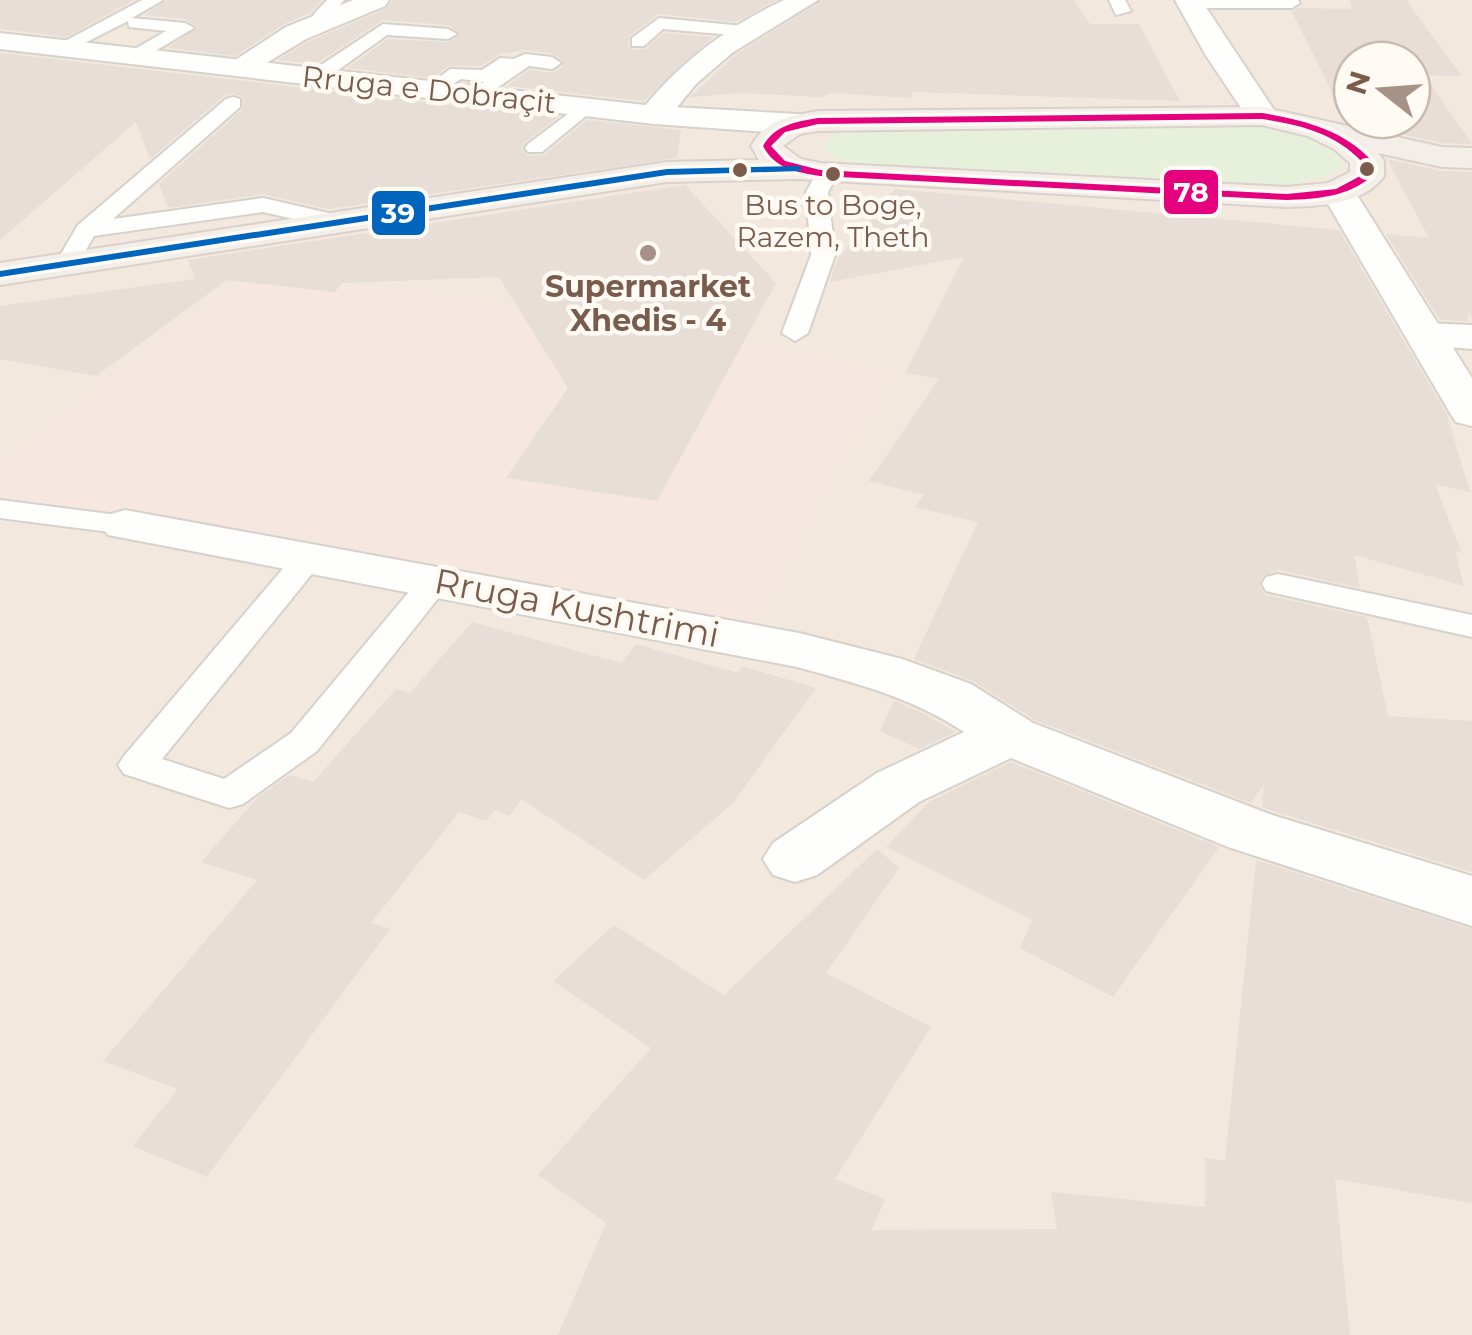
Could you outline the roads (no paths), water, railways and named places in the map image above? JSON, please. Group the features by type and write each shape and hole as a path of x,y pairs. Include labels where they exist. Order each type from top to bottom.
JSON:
{"main road":[{"path":"668,172 789,127 840,120 1262,116 1457,158"},
{"path":"789,127 770,138 770,155 813,172"},
{"path":"1330,133 1354,146 1367,161 1366,176 1345,190"},
{"path":"0,274 668,172 813,172 1287,197 1345,190 1457,158"}],"street":[{"path":"238,68 330,10 376,0"},
{"path":"654,115 691,70 744,30 805,0"},
{"path":"1188,1 1218,54 1262,116"},
{"name":"Rruga e Dobraçit","path":"0,42 789,127"},
{"path":"1345,190 1472,412"},
{"path":"1425,335 1472,337"},
{"name":"Rruga Kushtrimi","path":"125,524 799,650 866,667 952,697 1013,737 1250,830 1472,902"},
{"path":"795,860 909,778 961,752 1013,737"}],"lane":[{"path":"61,48 155,0"},
{"path":"1188,1 1292,2"},
{"path":"638,42 659,23 744,30"},
{"path":"135,24 185,28 135,56"},
{"path":"316,77 384,29 448,34"},
{"path":"478,95 524,60 552,63"},
{"path":"432,90 457,73 484,76 506,62"},
{"path":"67,264 86,230 233,103"},
{"path":"534,148 585,107"},
{"path":"795,333 822,255 813,172"},
{"path":"86,230 263,205 338,222"},
{"path":"0,509 125,524"},
{"path":"308,559 137,764 229,794 304,742 435,582"},
{"path":"1278,584 1472,626"}],"place":[{"name":"Bus to Boge, Razem, Theth","path":"833,174"},
{"name":"Supermarket Xhedis - 4","path":"648,253"}]}
